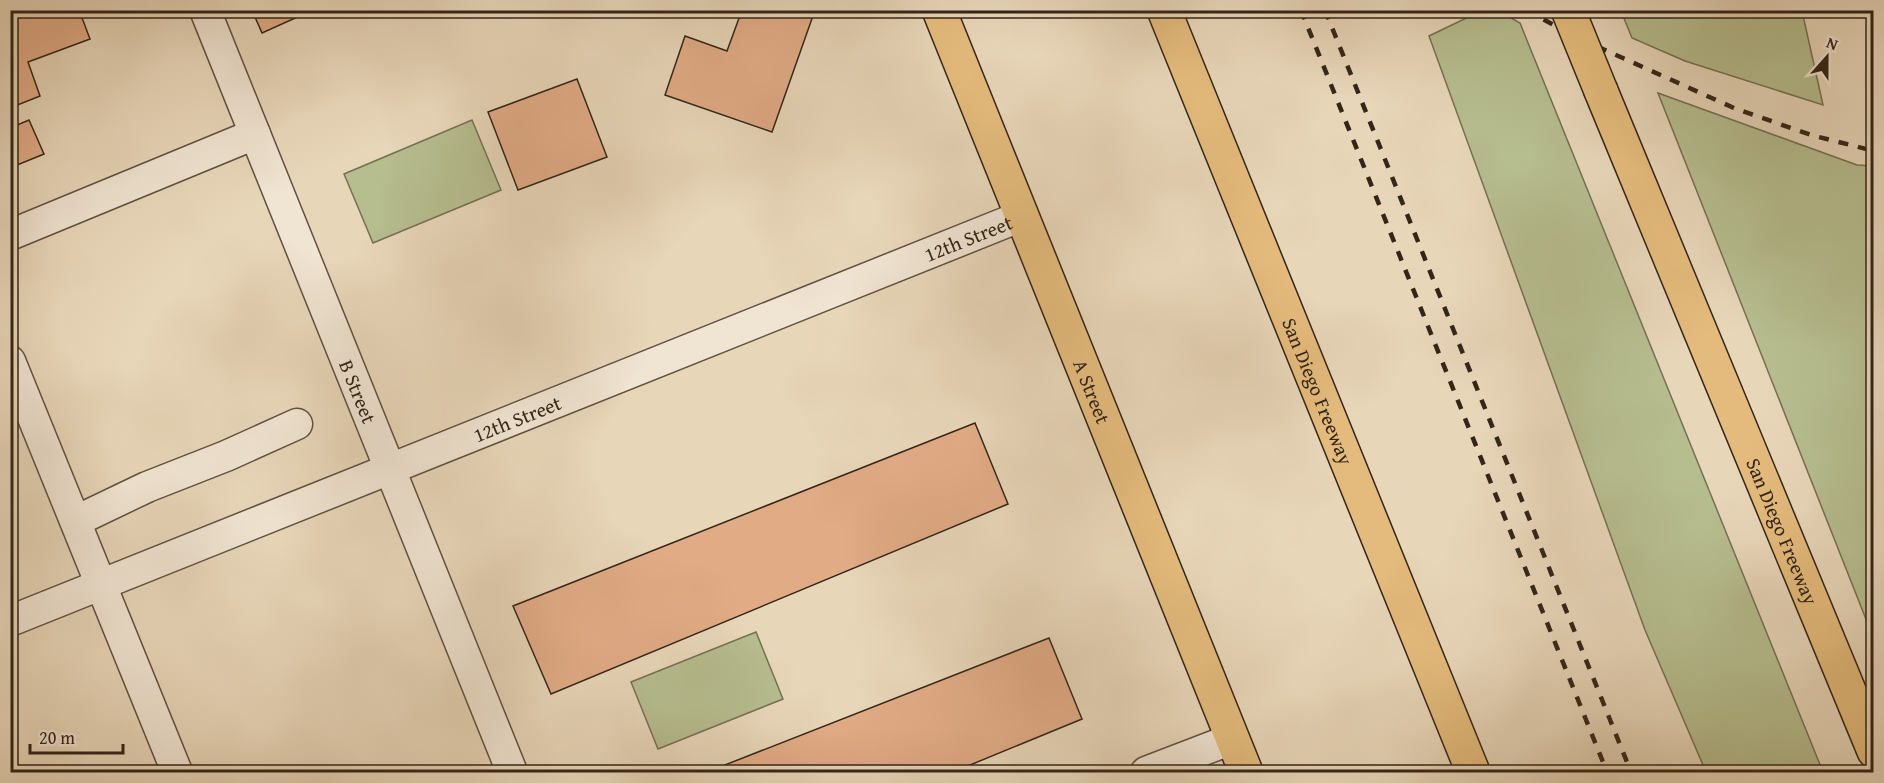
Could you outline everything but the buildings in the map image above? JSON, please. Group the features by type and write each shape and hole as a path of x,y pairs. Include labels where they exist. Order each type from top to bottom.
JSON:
{"main road":[{"name":"A Street","path":"939,10 1245,772"},
{"name":"San Diego Freeway","path":"1164,10 1473,772"},
{"name":"San Diego Freeway","path":"1568,10 1874,751"}],"street":[{"name":"B Street","path":"205,10 512,772"},
{"path":"10,235 255,134"},
{"name":"12th Street","path":"10,621 1022,216"},
{"path":"10,361 177,772"},
{"path":"76,521 147,487 226,456 297,424"},
{"path":"1147,772 1232,739"}],"green space":[{"path":"1483,10 1499,11 1520,23 1823,772 1706,772 1645,630 1429,36"},
{"path":"1621,11 1802,11 1823,105 1685,61 1632,38"},
{"path":"1658,93 1857,165 1873,166 1873,637"},
{"path":"472,120 501,190 373,243 344,174"},
{"path":"756,632 783,699 658,749 631,682"}],"railway":[{"path":"1301,10 1607,772"},
{"path":"1325,10 1631,772"},
{"path":"1526,10 1576,37 1734,108 1811,135 1874,151"}]}
